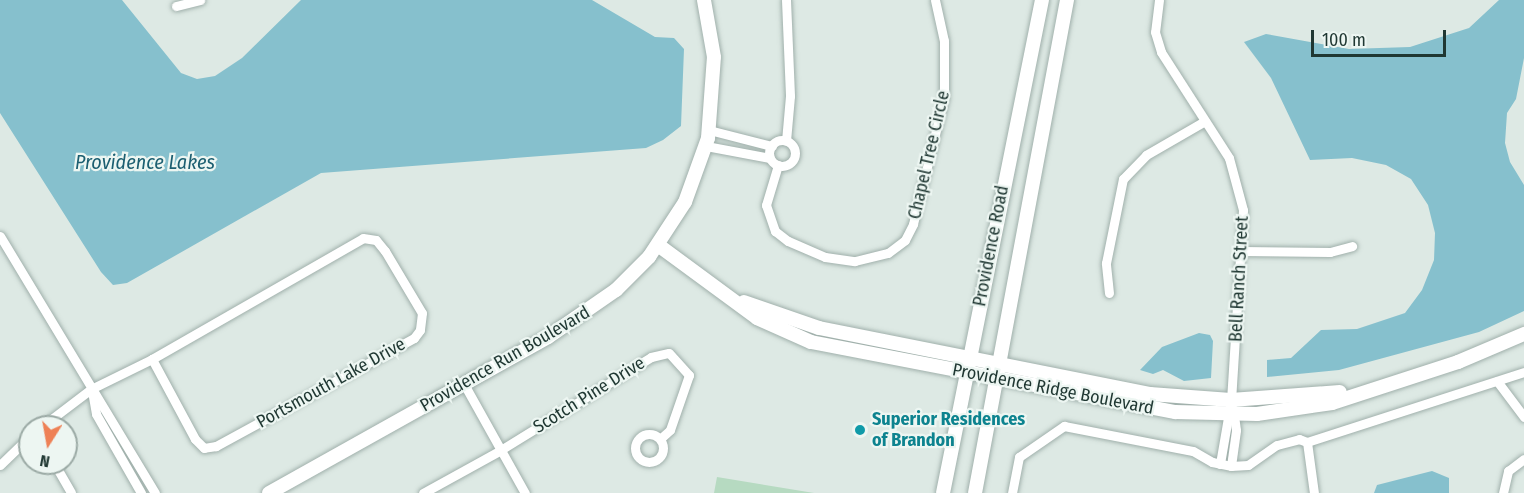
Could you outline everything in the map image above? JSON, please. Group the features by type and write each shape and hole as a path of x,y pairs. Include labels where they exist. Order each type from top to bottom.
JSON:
{"street":[{"path":"176,6 200,0"},
{"name":"Providence Run Boulevard","path":"269,493 548,337 596,305 639,268 658,245 685,202 706,146 714,57 704,0"},
{"name":"Chapel Tree Circle","path":"786,0 790,89 786,141 793,146 795,157 786,166 778,165 766,205 775,231 788,241 825,257 855,261 888,253 905,240 913,224 944,98 944,41 935,0"},
{"name":"Providence Road","path":"943,493 1042,0"},
{"name":"Providence Road","path":"975,493 1067,0"},
{"name":"Bell Ranch Street","path":"1159,0 1155,33 1161,52 1229,158 1239,185 1244,210 1231,415"},
{"path":"1109,293 1106,263 1123,179 1146,155 1205,121"},
{"path":"709,130 772,146 786,141"},
{"path":"706,146 770,158 778,165"},
{"path":"770,158 772,146"},
{"path":"0,236 91,389 106,406 155,493"},
{"name":"Portsmouth Lake Drive","path":"57,415 91,389 152,359 363,238 376,240 381,245 422,313 420,330 414,338 210,448 195,439 152,359"},
{"name":"Providence Ridge Boulevard","path":"658,245 757,318 801,339 1147,408 1231,415 1323,405 1404,380 1524,334"},
{"path":"1241,251 1330,252 1352,246"},
{"name":"Providence Ridge Boulevard","path":"715,288 806,325 1150,393 1232,400 1311,397 1404,380"},
{"name":"Scotch Pine Drive","path":"423,493 499,451 651,357 669,353 689,375 670,430 660,439"},
{"path":"1012,493 1019,457 1064,426 1192,451 1220,464 1248,465 1278,445 1299,439 1307,442 1524,372"},
{"path":"1497,381 1524,417"},
{"path":"464,384 499,451 525,493"},
{"path":"91,389 96,414 141,493"},
{"path":"1220,464 1231,415"},
{"path":"1231,415 1236,430 1231,466"},
{"path":"1307,442 1314,493"},
{"path":"0,465 18,448"},
{"path":"1503,493 1508,471 1524,459"},
{"path":"61,475 71,493"}],"green space":[{"path":"717,477 814,493 714,493"}],"water":[{"name":"Providence Lakes","path":"0,0 122,0 181,73 197,79 215,76 242,58 301,0 592,0 655,37 674,38 684,49 681,126 663,140 646,148 321,173 127,283 113,285 101,272 0,113"},
{"path":"1499,0 1524,0 1524,58 1516,99 1507,113 1505,143 1510,162 1524,185 1524,311 1479,332 1339,370 1267,377 1267,360 1291,358 1321,330 1357,329 1405,313 1422,290 1434,260 1435,233 1428,205 1411,179 1386,165 1352,158 1310,160 1271,78 1244,42 1266,34 1349,49 1410,47 1469,28"},
{"path":"1199,333 1210,335 1213,341 1211,378 1184,381 1163,370 1153,374 1140,370 1162,347"},
{"path":"1432,471 1449,478 1449,493 1374,493 1377,485"}],"place":[{"name":"Superior Residences of Brandon","path":"860,430"}]}
